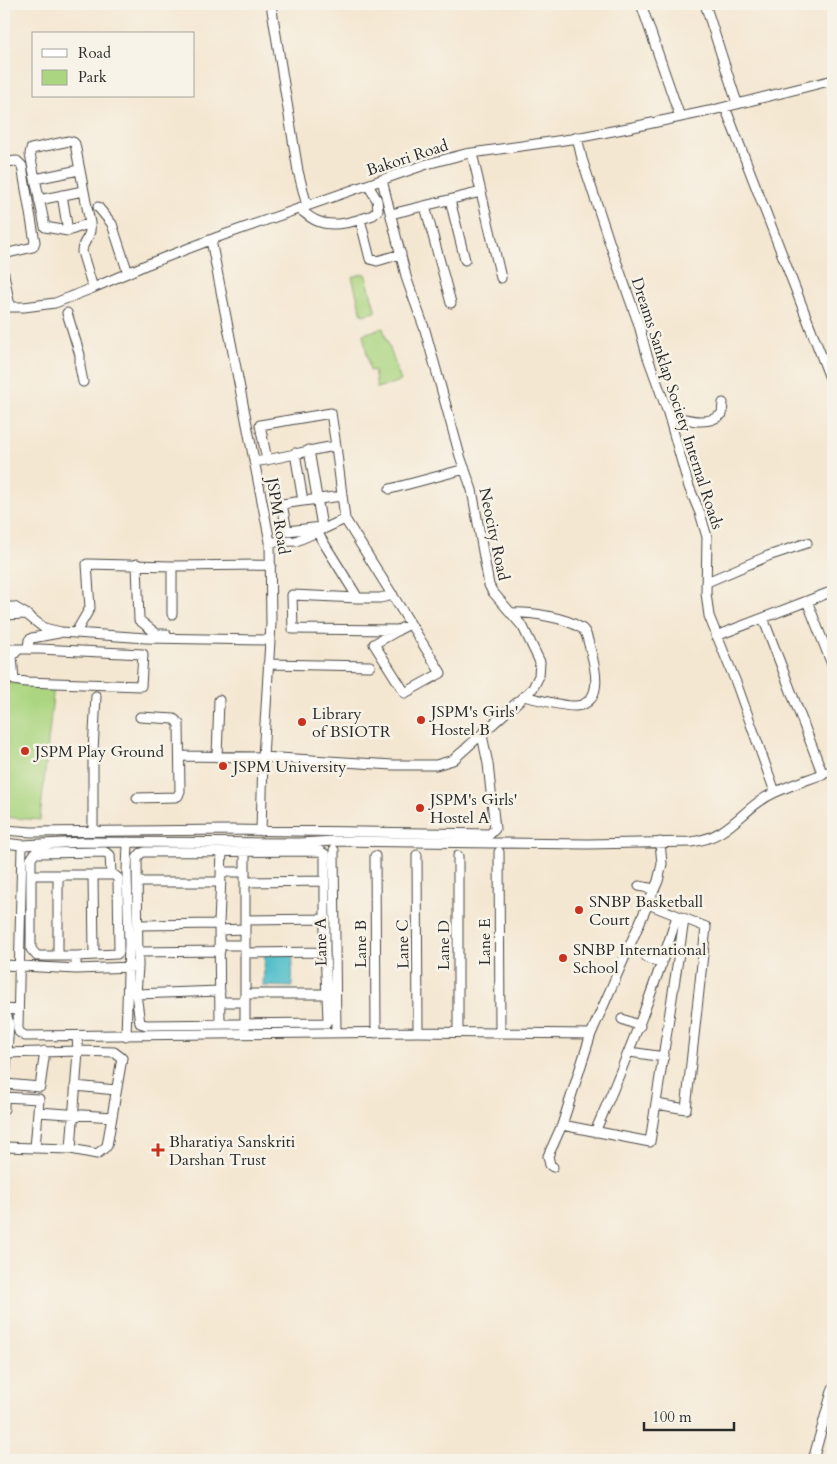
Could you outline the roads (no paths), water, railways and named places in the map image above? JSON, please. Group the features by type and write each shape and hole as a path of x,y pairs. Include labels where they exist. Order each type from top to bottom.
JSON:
{"street":[{"path":"271,4 303,207 315,220 326,224 360,220 374,215 378,210 376,200 368,184"},
{"path":"641,4 680,117"},
{"path":"705,4 740,103"},
{"path":"709,4 740,103"},
{"name":"Bakori Road","path":"7,307 55,303 211,240 427,164 472,153 576,137 680,117 833,80"},
{"path":"725,107 833,386"},
{"name":"Dreams Sanklap Society Internal Roads","path":"576,137 609,241 639,325 647,356 669,415 689,487 707,537 706,582 709,616 734,677 776,792"},
{"path":"90,223 68,231 46,227 35,180 31,149 69,141 73,142 80,170 83,191 90,223 91,231 82,247 82,252 94,288"},
{"path":"472,153 501,278"},
{"path":"4,162 17,161 22,166 36,242 32,248 4,254"},
{"path":"35,180 80,170"},
{"name":"Neocity Road","path":"180,756 263,757 393,765 436,765 453,760 537,682 540,662 523,627 489,585 472,490 464,469 425,330 411,294 382,180"},
{"path":"39,200 83,191"},
{"path":"391,214 481,192"},
{"path":"62,195 68,231"},
{"path":"450,200 465,260"},
{"path":"425,206 451,303"},
{"path":"98,208 112,224 128,273"},
{"path":"360,220 370,259 377,261 401,254"},
{"name":"JSPM Road","path":"211,240 270,542 269,640 261,831"},
{"path":"4,274 7,307"},
{"path":"67,313 80,355 83,382"},
{"path":"669,415 705,422 716,419 722,414 723,403"},
{"path":"268,460 260,425 330,413 336,446 344,519 441,673 404,693 374,644 410,624"},
{"path":"254,462 336,446"},
{"path":"309,450 320,529 358,598"},
{"path":"295,453 303,501"},
{"path":"390,489 464,469"},
{"path":"320,529 287,531 282,504 342,496"},
{"path":"270,542 296,541 344,519"},
{"path":"706,582 752,562 807,543"},
{"path":"76,632 90,608 87,564 172,566 271,565"},
{"path":"137,564 139,620 157,634 228,634"},
{"path":"172,566 172,614"},
{"path":"716,636 828,594"},
{"path":"393,595 380,598 292,595 293,629 398,630"},
{"path":"807,601 833,667"},
{"path":"4,607 14,607 44,628 52,631 146,638 269,640"},
{"path":"510,613 536,614 581,627 586,634 596,673 596,683 592,698 577,706 524,696"},
{"path":"4,614 26,614"},
{"path":"763,618 823,775"},
{"path":"4,649 24,649 143,654 141,686 14,680 12,656 24,649 32,638 61,632"},
{"path":"268,664 370,666"},
{"path":"93,831 93,751 96,696"},
{"path":"217,757 219,700"},
{"path":"137,798 178,796 180,791 178,721 174,719 140,717"},
{"path":"4,830 31,832 261,831 490,834 495,829 488,764 482,735"},
{"path":"4,843 22,845 83,842 300,843 334,840 588,844 691,842 711,838 728,829 759,803 776,792 833,770"},
{"path":"126,1036 133,967 138,952 137,858 141,853 320,851 325,854 325,952 328,1019 326,1023 142,1024 138,1020 133,967 128,904 128,842"},
{"path":"232,852 233,842"},
{"path":"553,1167 550,1165 548,1156 562,1125 591,1034 654,890 662,864 660,842"},
{"path":"22,845 18,1028 19,1032 25,1036 418,1032 591,1034"},
{"name":"Lane A","path":"334,850 336,1033"},
{"path":"31,875 118,876 119,952 117,954 76,956 37,956 31,949 31,875 32,855 38,852 109,853 110,871 113,875"},
{"path":"220,1024 219,927 222,852"},
{"path":"245,852 245,1035"},
{"name":"Lane E","path":"499,852 500,1033"},
{"name":"Lane C","path":"417,855 418,1032"},
{"name":"Lane B","path":"375,856 376,1033"},
{"name":"Lane D","path":"458,856 458,1032"},
{"path":"221,872 245,877 325,881"},
{"path":"58,956 57,882 62,875"},
{"path":"93,875 94,955"},
{"path":"138,882 221,882"},
{"path":"639,886 654,890"},
{"path":"128,904 138,903"},
{"path":"648,904 706,927 686,1109 656,1104"},
{"path":"595,1132 630,1052 681,918"},
{"path":"562,1125 650,1142 664,1057 681,918"},
{"path":"138,925 219,927 325,919"},
{"path":"138,952 220,948 325,952"},
{"path":"76,956 76,969"},
{"path":"647,958 662,964"},
{"path":"4,965 76,969 133,967"},
{"path":"136,994 220,991"},
{"path":"221,1002 245,998 327,994"},
{"path":"4,1009 18,1010"},
{"path":"4,1017 7,1017 10,1022 6,1053 4,1109"},
{"path":"622,1019 640,1026"},
{"path":"71,1149 78,1036"},
{"path":"4,1147 71,1149 97,1154 107,1146 122,1058 114,1052 44,1051 6,1053"},
{"path":"35,1148 44,1051"},
{"path":"630,1052 664,1057"},
{"path":"5,1084 40,1087"},
{"path":"75,1086 116,1090"},
{"path":"4,1097 39,1099"},
{"path":"38,1112 112,1117"},
{"path":"813,1460 833,1388"}],"water":[{"path":"265,952 293,952 292,987 263,986"}],"place":[{"name":"JSPM's Girls' Hostel B","path":"421,720"},
{"name":"Library of BSIOTR","path":"302,722"},
{"name":"JSPM Play Ground","path":"25,751"},
{"name":"JSPM University","path":"223,766"},
{"name":"JSPM's Girls' Hostel A","path":"420,808"},
{"name":"SNBP Basketball Court","path":"579,910"},
{"name":"SNBP International School","path":"563,958"},
{"name":"Bharatiya Sanskriti Darshan Trust","path":"158,1150"}]}
